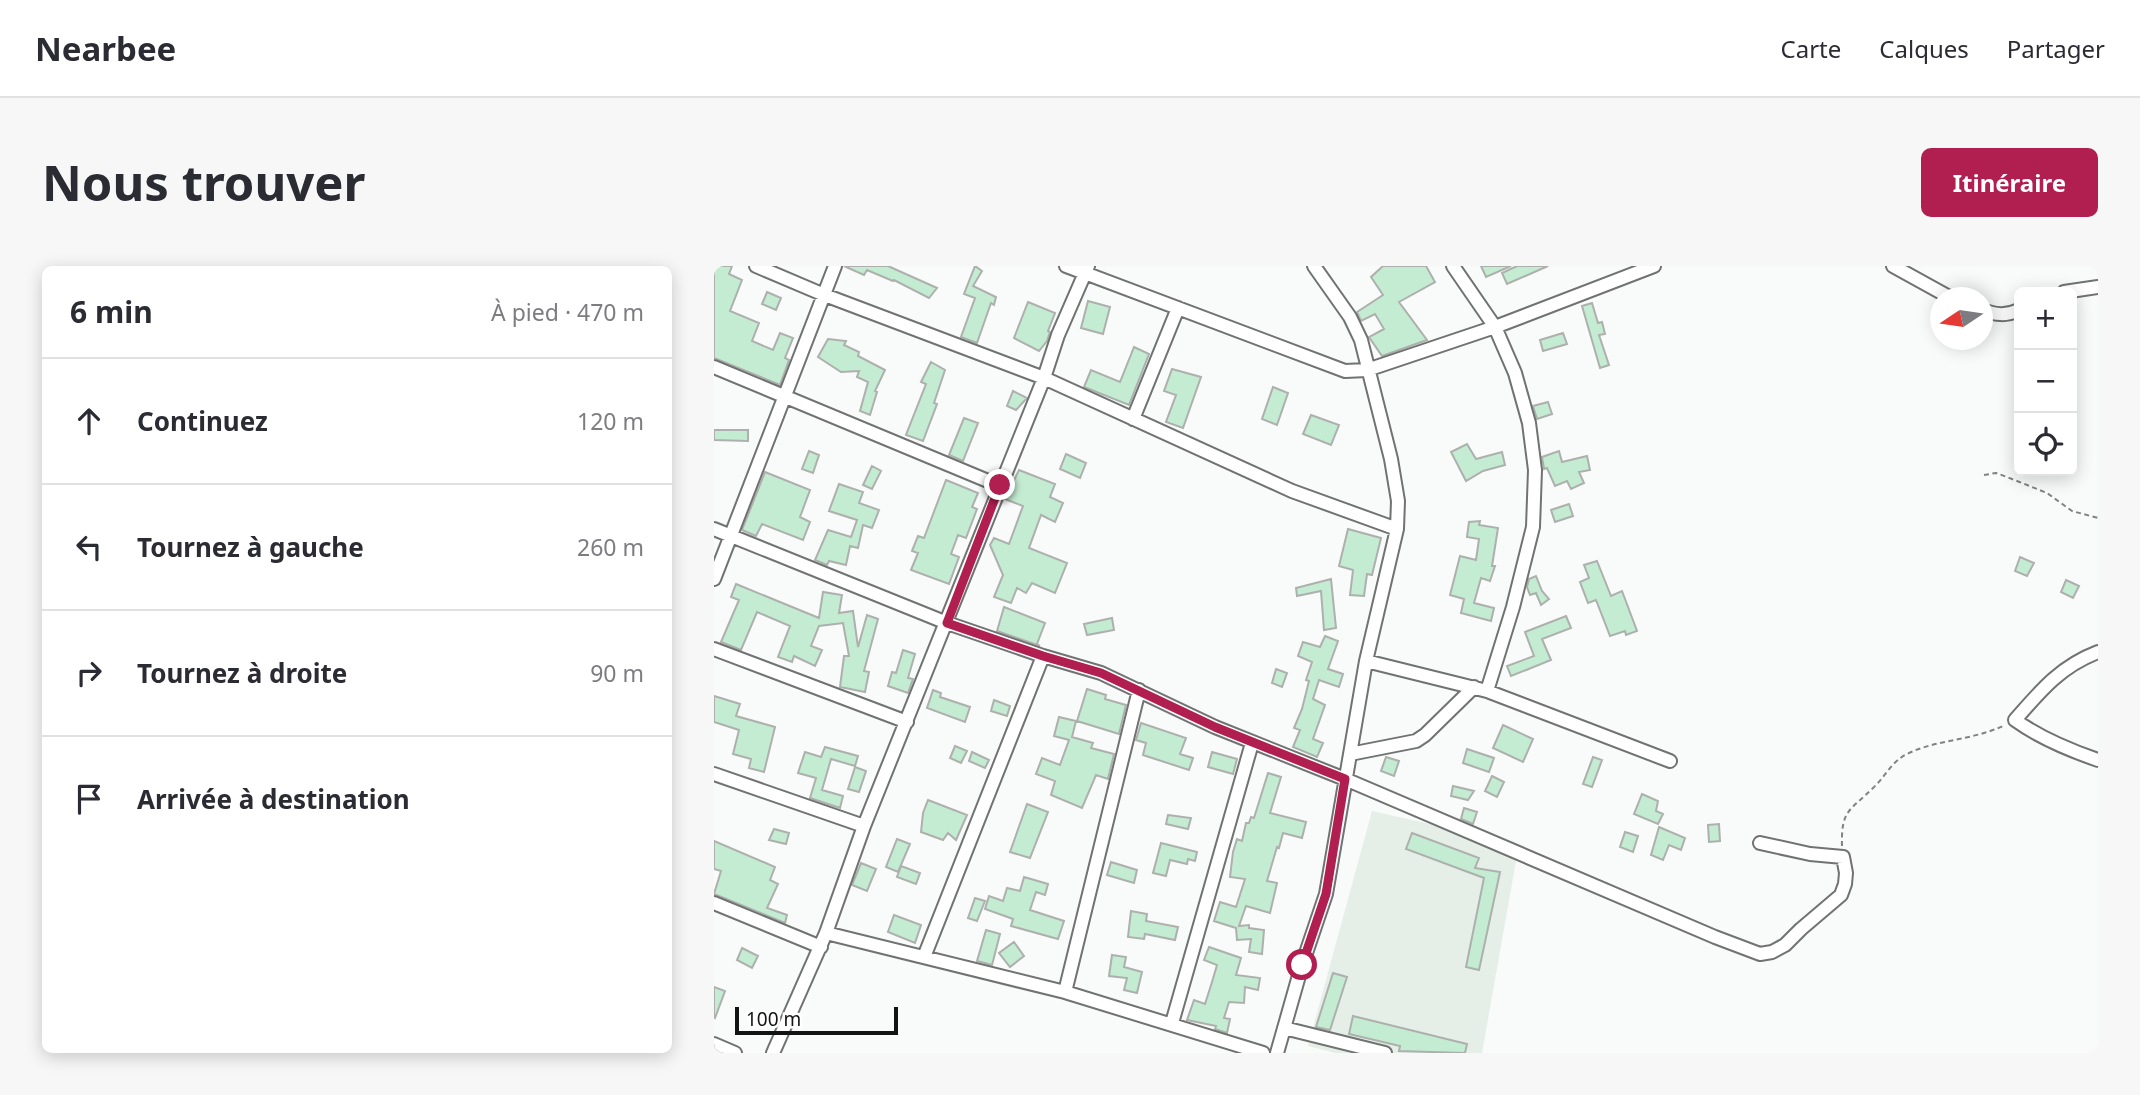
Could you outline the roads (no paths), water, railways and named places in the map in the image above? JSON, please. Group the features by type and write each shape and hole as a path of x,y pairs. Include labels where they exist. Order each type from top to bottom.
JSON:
{"street":[{"path":"756,266 822,294 1044,378 1292,491 1397,529"},
{"path":"714,579 835,266"},
{"path":"1066,266 1086,270 1345,371 1367,370 1495,327 1654,266"},
{"path":"1277,1053 1326,894 1366,661 1391,564 1397,529 1398,501 1391,459 1367,370 1362,340 1314,266"},
{"path":"1453,266 1495,327 1515,373 1529,424 1535,470 1533,527 1513,607 1487,691"},
{"path":"1893,266 1931,287"},
{"path":"773,1053 821,947 864,825 1086,270"},
{"path":"2077,290 2098,287"},
{"path":"1133,419 1178,308"},
{"path":"1993,315 2014,312"},
{"path":"714,367 1000,485"},
{"path":"714,529 947,623 1101,673 1252,743 1345,779 1760,954 1772,953 1785,945 1841,895 1846,873 1843,857 1810,854 1760,843"},
{"path":"714,649 907,722"},
{"path":"2098,652 2077,660 2051,681 2015,720 2059,745 2098,760"},
{"path":"924,957 1043,656"},
{"path":"1366,661 1487,691 1670,761"},
{"path":"1350,754 1416,741 1474,687"},
{"path":"1065,992 1139,690"},
{"path":"1172,1023 1252,743"},
{"path":"714,774 864,825"},
{"path":"714,903 821,947"},
{"path":"826,933 1065,992 1264,1053"},
{"path":"1284,1028 1385,1053"},
{"path":"714,1044 735,1053"}]}
